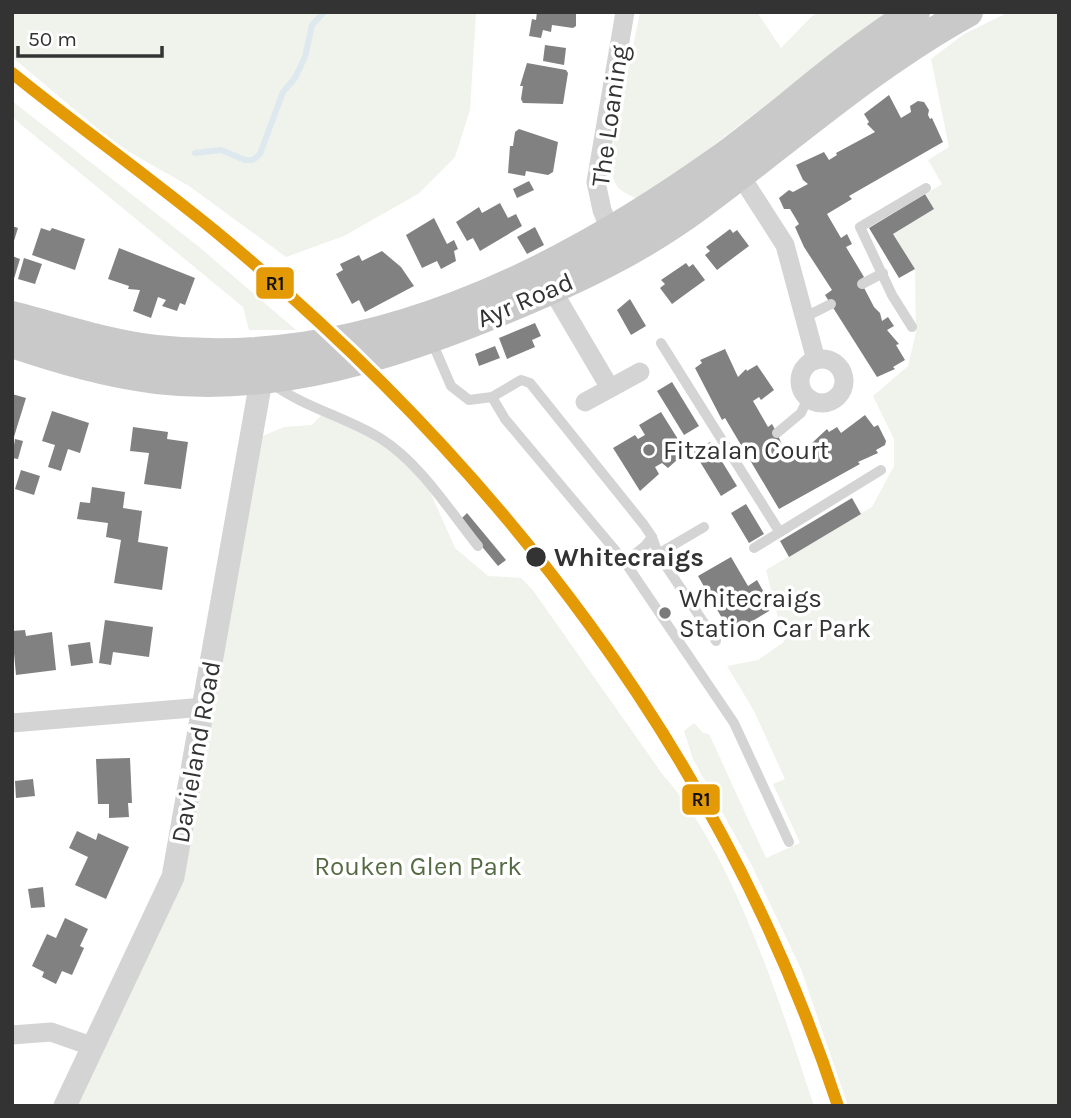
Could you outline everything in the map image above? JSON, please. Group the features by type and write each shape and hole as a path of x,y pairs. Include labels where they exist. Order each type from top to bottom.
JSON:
{"main road":[{"name":"Ayr Road","path":"733,164 915,12"},
{"name":"Ayr Road","path":"12,343 63,360 159,379 273,363 376,344 428,329 546,280 616,244 733,164 968,12"},
{"name":"Ayr Road","path":"12,316 156,350 240,353 273,363"},
{"path":"63,360 71,331"}],"street":[{"name":"The Loaning","path":"616,244 596,182 625,12"},
{"path":"733,164 785,245 816,360"},
{"path":"546,280 610,388"},
{"path":"824,359 839,366 844,382 838,396 823,403 808,398 803,391 800,376 809,363 824,359"},
{"name":"Davieland Road","path":"65,1106 173,877 204,706 273,363"},
{"path":"585,402 640,372"},
{"path":"12,723 204,706"},
{"path":"12,1035 51,1032 91,1046"}],"lane":[{"path":"912,327 892,295 860,226 926,188"},
{"path":"862,284 883,273"},
{"path":"805,317 831,304"},
{"path":"428,329 451,386 469,400 492,397 521,380 530,383 624,497 716,641"},
{"path":"661,343 739,455 779,531"},
{"path":"273,363 294,399 337,416 382,439 424,478 478,546"},
{"path":"492,397 506,419 625,562 734,723 789,842"},
{"path":"777,433 801,413 808,398"},
{"path":"754,548 881,470"},
{"path":"658,554 704,527"},
{"path":"625,562 652,537"}],"green space":[{"path":"12,12 476,12 470,110 455,157 418,194 344,236 286,257 189,186 117,145 12,57"},
{"path":"640,12 757,12 781,48 811,17 820,12 888,12 652,192 636,198 617,185 610,162"},
{"path":"1009,12 1059,12 1059,1106 848,1106 801,969 752,866 693,759 684,731 694,723 703,733 709,734 766,858 800,843 773,784 785,779 754,711 727,666 758,660 784,642 766,570 872,507 894,466 894,439 873,396 908,366 916,332 915,269 893,234 934,209 926,194 942,184 928,160 949,147 931,59 964,34"},
{"path":"12,101 198,246 296,330 249,330 243,307 12,117"},
{"name":"Rouken Glen Park","path":"325,411 382,439 424,478 455,548 488,576 521,578 532,589 688,807 733,887 752,932 814,1106 65,1106 173,877 251,441 284,427 312,425"}],"building":[{"path":"537,12 576,12 576,26 573,28 552,25 551,32 543,30 541,38 529,36 532,19 536,20"},
{"path":"545,45 566,48 564,65 543,61"},
{"path":"527,63 566,70 568,73 563,104 523,103 523,86 520,86"},
{"path":"889,95 901,118 911,112 910,106 918,101 924,102 943,142 849,196 852,199 827,214 841,238 847,234 852,244 846,247 864,277 860,280 882,321 888,317 894,326 887,330 899,344 896,345 905,360 893,367 895,369 877,377 825,295 832,290 804,247 795,227 799,224 790,209 784,209 779,198 789,190 793,192 808,184 796,165 824,152 829,160 837,155 836,153 875,132 867,124 869,122 864,114"},
{"path":"519,129 558,142 553,172 548,175 526,171 525,176 508,173 510,146 513,146 515,132"},
{"path":"529,181 534,190 517,198 513,189"},
{"path":"925,194 934,209 893,234 915,269 899,278 869,228"},
{"path":"500,203 508,218 516,214 522,226 480,251 473,238 467,241 456,222 479,207 482,213"},
{"path":"434,218 447,244 454,240 458,249 454,251 456,261 441,269 437,261 422,268 406,235"},
{"path":"12,226 18,228 13,244 12,244"},
{"path":"535,227 544,245 527,254 517,237"},
{"path":"41,228 50,231 52,228 85,239 75,270 32,255"},
{"path":"730,229 733,233 737,230 749,246 717,270 705,255 710,251 706,247"},
{"path":"119,248 195,278 185,305 180,303 177,311 162,306 166,300 158,297 151,318 133,311 140,290 128,289 129,286 108,279"},
{"path":"382,251 401,267 414,286 365,312 359,300 352,304 336,274 343,270 340,264 359,255 362,261"},
{"path":"12,256 20,259 13,282 12,282"},
{"path":"24,258 42,264 35,284 18,279"},
{"path":"686,263 689,267 693,264 705,280 672,304 660,288 665,284 661,280"},
{"path":"630,299 646,326 631,335 617,310"},
{"path":"535,323 541,336 532,340 535,347 507,359 499,338"},
{"path":"495,346 500,358 479,366 475,354"},
{"path":"725,349 738,377 746,369 747,371 757,365 774,390 761,400 759,397 753,401 768,427 772,424 789,461 815,448 812,443 827,429 829,432 837,427 841,433 865,415 874,427 878,425 886,441 885,445 876,450 878,453 858,462 860,464 779,509 725,418 722,420 695,368 702,363 700,360"},
{"path":"672,382 699,426 684,435 657,391"},
{"path":"12,394 26,398 13,440 12,440"},
{"path":"52,411 89,423 80,453 68,449 61,471 48,467 55,445 42,441"},
{"name":"Fitzalan Court","path":"661,412 686,452 668,468 662,463 655,467 659,474 640,491 613,448 635,435 638,439 645,435 639,425"},
{"path":"133,427 168,432 167,439 188,442 181,489 144,484 149,453 130,451"},
{"path":"15,439 23,441 18,459 12,458"},
{"path":"710,442 737,486 721,496 694,452"},
{"path":"21,470 40,476 34,495 15,489"},
{"path":"92,487 125,492 123,508 142,511 138,542 168,547 162,590 114,583 121,540 106,537 108,523 77,519 80,502 90,503"},
{"path":"852,498 861,514 789,557 780,541"},
{"path":"746,504 764,534 749,543 731,513"},
{"path":"467,513 506,560 498,566 460,520"},
{"path":"731,557 748,586 757,580 766,596 769,594 769,611 731,634 698,576"},
{"path":"105,620 153,627 149,657 113,652 111,665 99,663"},
{"path":"25,630 26,636 52,632 56,670 16,675 12,631"},
{"path":"90,642 93,663 71,666 68,645"},
{"path":"130,758 132,803 128,803 129,817 109,818 109,804 98,804 96,759"},
{"path":"33,779 35,796 16,798 15,781"},
{"path":"77,831 96,840 98,833 129,847 106,899 75,885 88,857 69,848"},
{"path":"43,887 45,907 31,908 28,889"},
{"path":"65,918 88,929 80,946 84,948 72,975 62,971 56,984 42,977 44,972 32,966 47,934 56,938"}],"waterway":[{"path":"195,153 221,150 245,160 253,160 260,154 283,92 295,78 305,57 312,25 324,12"}],"transit line":[{"name":"R1","path":"12,73 215,231 318,321 416,417 506,518 590,625 665,737 732,854 790,977 838,1106"}],"place":[{"name":"Fitzalan Court","path":"649,450"},
{"name":"Whitecraigs","path":"536,557"},
{"name":"Whitecraigs Station Car Park","path":"665,613"}]}
